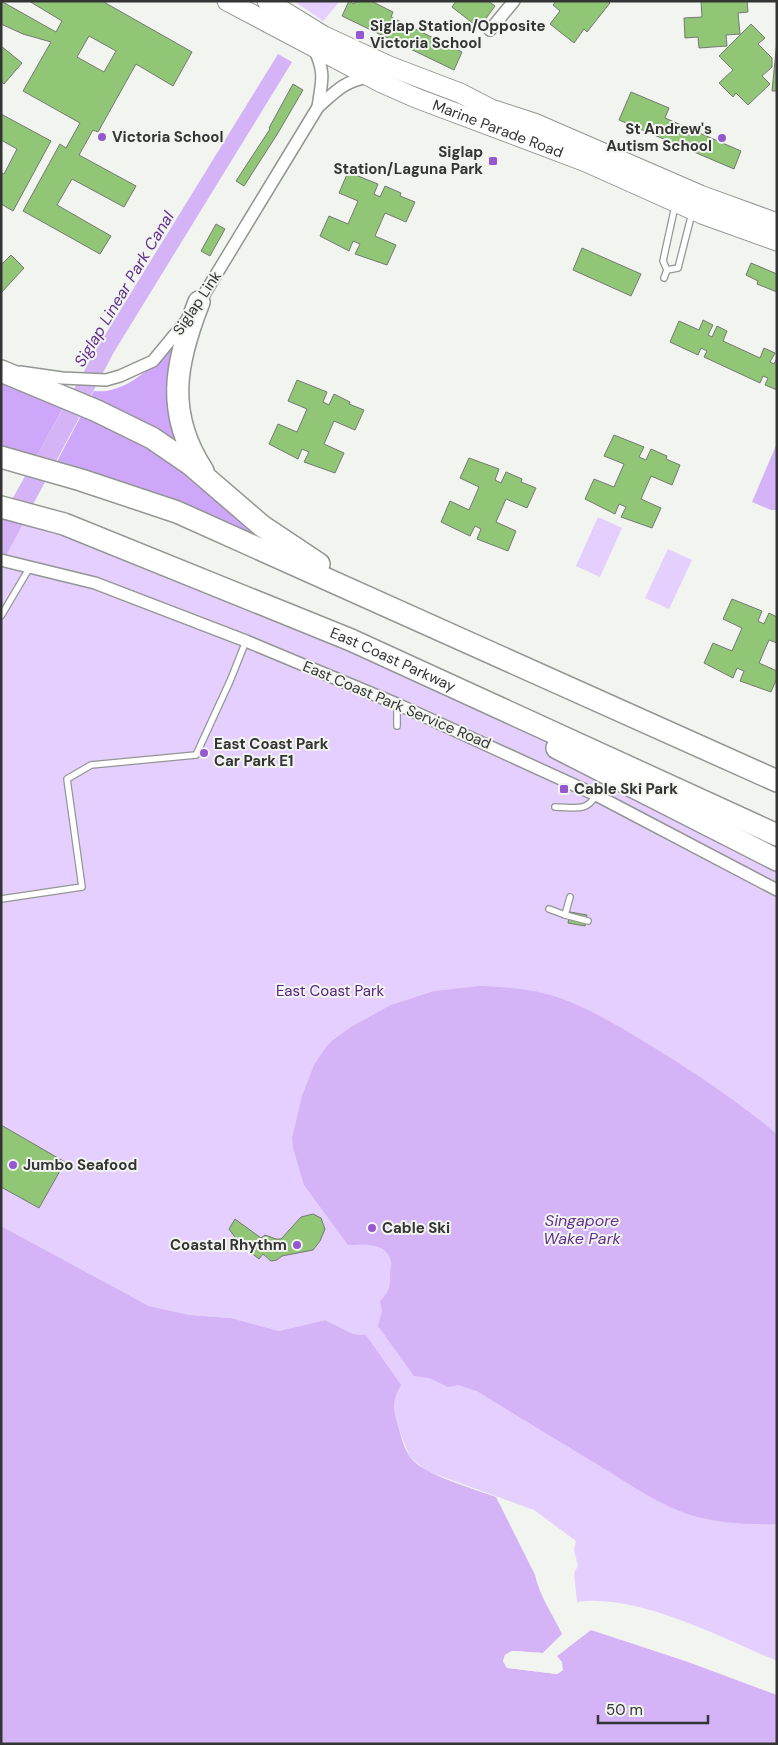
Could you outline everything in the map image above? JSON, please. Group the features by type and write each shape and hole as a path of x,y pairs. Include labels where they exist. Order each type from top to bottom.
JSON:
{"highway":[{"path":"200,302 187,334 177,388 179,417 195,460 210,483"},
{"path":"1,370 60,386 97,410 170,449 262,526 364,595"},
{"path":"1,457 177,512 777,781"},
{"name":"East Coast Parkway","path":"2,507 64,524 351,640 777,835"},
{"path":"438,679 560,750 777,860"}],"main road":[{"name":"Marine Parade Road","path":"226,1 370,77 416,98 678,195"},
{"name":"Marine Parade Road","path":"267,1 324,36 389,66 460,93 491,109 534,123 777,242"},
{"name":"Marine Parade Road","path":"696,203 777,223"}],"street":[{"path":"490,30 514,1"},
{"name":"Siglap Link","path":"313,46 323,73 318,107"},
{"name":"Siglap Link","path":"60,386 106,380 134,371 153,361 167,346 200,302 318,107 344,84 356,79 370,77"},
{"name":"East Coast Park Service Road","path":"5,560 95,584 246,641 397,704 596,794 777,890"}],"lane":[{"path":"664,278 667,270 664,261 678,195"},
{"path":"667,270 678,268 696,203"},
{"path":"1,616 30,567"},
{"path":"1,899 82,887 67,779 91,765 196,755 246,641"},
{"path":"397,704 398,726"},
{"path":"556,806 585,807 590,804 596,794"},
{"path":"565,915 570,897"},
{"path":"549,909 588,921"}],"green space":[{"path":"294,1 340,1 323,21"},
{"name":"East Coast Park","path":"1,507 63,525 777,834 777,1661 705,1630 652,1611 626,1604 601,1601 577,1602 574,1573 578,1566 574,1550 576,1541 534,1510 427,1471 410,1457 393,1410 394,1398 366,1335 353,1334 325,1320 279,1331 231,1318 190,1315 149,1306 1,1226"},
{"path":"598,517 622,528 600,577 576,566"},
{"path":"668,549 692,560 669,609 645,598"}],"shaded area":[{"path":"205,307 183,392 190,437 232,498 367,593 51,473 94,391 111,390 127,384 142,375 170,348"},
{"path":"1,382 74,388 30,468 1,461"}],"water":[{"path":"278,54 292,62 114,352 1,565 1,519 97,348"},
{"path":"777,443 777,510 771,510 752,502"},
{"name":"Singapore Wake Park","path":"479,986 539,992 560,998 596,1014 695,1074 777,1134 777,1524 722,1522 690,1515 667,1505 633,1487 477,1391 458,1385 448,1387 429,1378 414,1376 378,1326 382,1311 380,1301 386,1295 390,1285 391,1262 389,1255 380,1247 348,1245 304,1185 293,1148 292,1138 302,1096 314,1065 326,1047 351,1027 391,1005 434,991"},
{"path":"1,1226 149,1306 190,1315 231,1318 279,1331 325,1320 353,1334 366,1335 401,1385 394,1402 394,1411 406,1451 417,1464 426,1470 463,1486 496,1497 562,1634 543,1653 512,1651 505,1655 503,1661 507,1668 557,1674 563,1670 557,1656 591,1630 688,1662 777,1695 777,1744 1,1744"}],"pier":[{"path":"589,1628 592,1628 557,1656 562,1662 563,1670 557,1674 507,1668 503,1661 505,1655 512,1651 543,1653 564,1633 544,1655 513,1653 507,1657 506,1661 508,1665 556,1672 560,1669 555,1655"}],"building":[{"path":"1,1 56,32 62,21 29,1 102,1 192,52 173,86 136,64 98,132 93,130 79,155 136,186 124,207 72,179 57,205 111,236 100,254 23,211 60,144 66,148 80,123 23,91 51,42 23,34 1,24","holes":["89,36 116,51 104,72 77,57"]},
{"path":"349,1 354,4 356,1 371,1 393,12 391,17 462,52 454,70 342,16"},
{"path":"456,1 488,1 495,6 479,28 452,7"},
{"path":"556,1 607,1 610,3 587,32 584,29 574,43 550,24 560,11 553,5"},
{"path":"701,1 747,1 748,12 738,13 740,34 726,35 727,46 699,48 698,37 685,38 684,18 702,17"},
{"path":"751,24 765,38 758,44 772,58 772,67 762,76 770,84 748,105 736,93 733,97 719,83 733,70 719,56"},
{"path":"777,41 777,91 772,91"},
{"path":"1,46 22,63 4,84 1,81"},
{"path":"293,84 303,90 244,186 236,181 270,129"},
{"path":"631,92 669,108 665,118 741,151 734,169 619,120"},
{"path":"1,114 51,141 13,211 1,204 1,173 4,174 17,149 1,140"},
{"path":"348,172 378,184 374,194 380,197 385,186 401,193 400,196 415,202 406,222 385,213 375,236 396,245 387,265 355,254 360,244 353,241 349,251 320,236 329,216 348,224 358,201 339,193"},
{"path":"216,224 225,229 210,256 201,251"},
{"path":"582,248 641,274 631,296 573,270"},
{"path":"11,255 24,268 1,293 1,265"},
{"path":"751,263 777,274 777,292 757,284 758,281 746,275"},
{"path":"703,320 713,325 708,335 712,337 717,326 727,331 723,341 760,358 764,348 775,353 770,362 774,364 777,358 777,390 765,385 768,378 763,376 760,383 704,357 707,351 701,348 698,355 670,342 679,321 699,330"},
{"path":"297,380 327,392 323,402 329,405 334,394 350,402 349,404 364,410 355,430 334,421 324,444 344,453 335,473 304,462 309,452 302,449 298,459 269,444 278,424 297,432 307,409 288,401"},
{"path":"614,435 644,447 639,457 646,460 651,449 667,456 666,459 680,465 672,485 651,476 641,499 661,508 652,528 621,517 626,507 619,504 615,514 585,499 594,479 614,487 624,464 604,456"},
{"path":"469,458 499,469 495,480 501,483 506,472 522,479 521,482 536,488 527,508 506,499 496,522 516,531 508,551 477,539 481,529 475,526 470,536 441,522 450,501 469,510 479,487 460,478"},
{"path":"732,599 762,611 758,621 764,624 769,613 777,617 777,643 769,640 759,663 777,671 777,678 771,692 740,681 744,671 737,668 733,678 704,663 713,643 732,651 742,628 723,619"},
{"path":"570,912 587,915 585,926 568,923"},
{"path":"1,1125 65,1162 39,1208 1,1187"},
{"path":"313,1214 321,1218 325,1229 320,1241 313,1250 282,1256 277,1260 271,1261 263,1254 259,1259 240,1244 229,1229 235,1219 261,1238 265,1235 281,1239 301,1217"}],"place":[{"name":"Siglap Station/Opposite Victoria School","path":"360,35"},
{"name":"Victoria School","path":"102,137"},
{"name":"St Andrew's Autism School","path":"722,138"},
{"name":"Siglap Station/Laguna Park","path":"493,161"},
{"name":"East Coast Park Car Park E1","path":"204,753"},
{"name":"Cable Ski Park","path":"564,789"},
{"name":"Jumbo Seafood","path":"13,1165"},
{"name":"Cable Ski","path":"372,1228"},
{"name":"Coastal Rhythm","path":"297,1245"}],"water label":[{"name":"Siglap Linear Park Canal","path":"124,289"}]}
